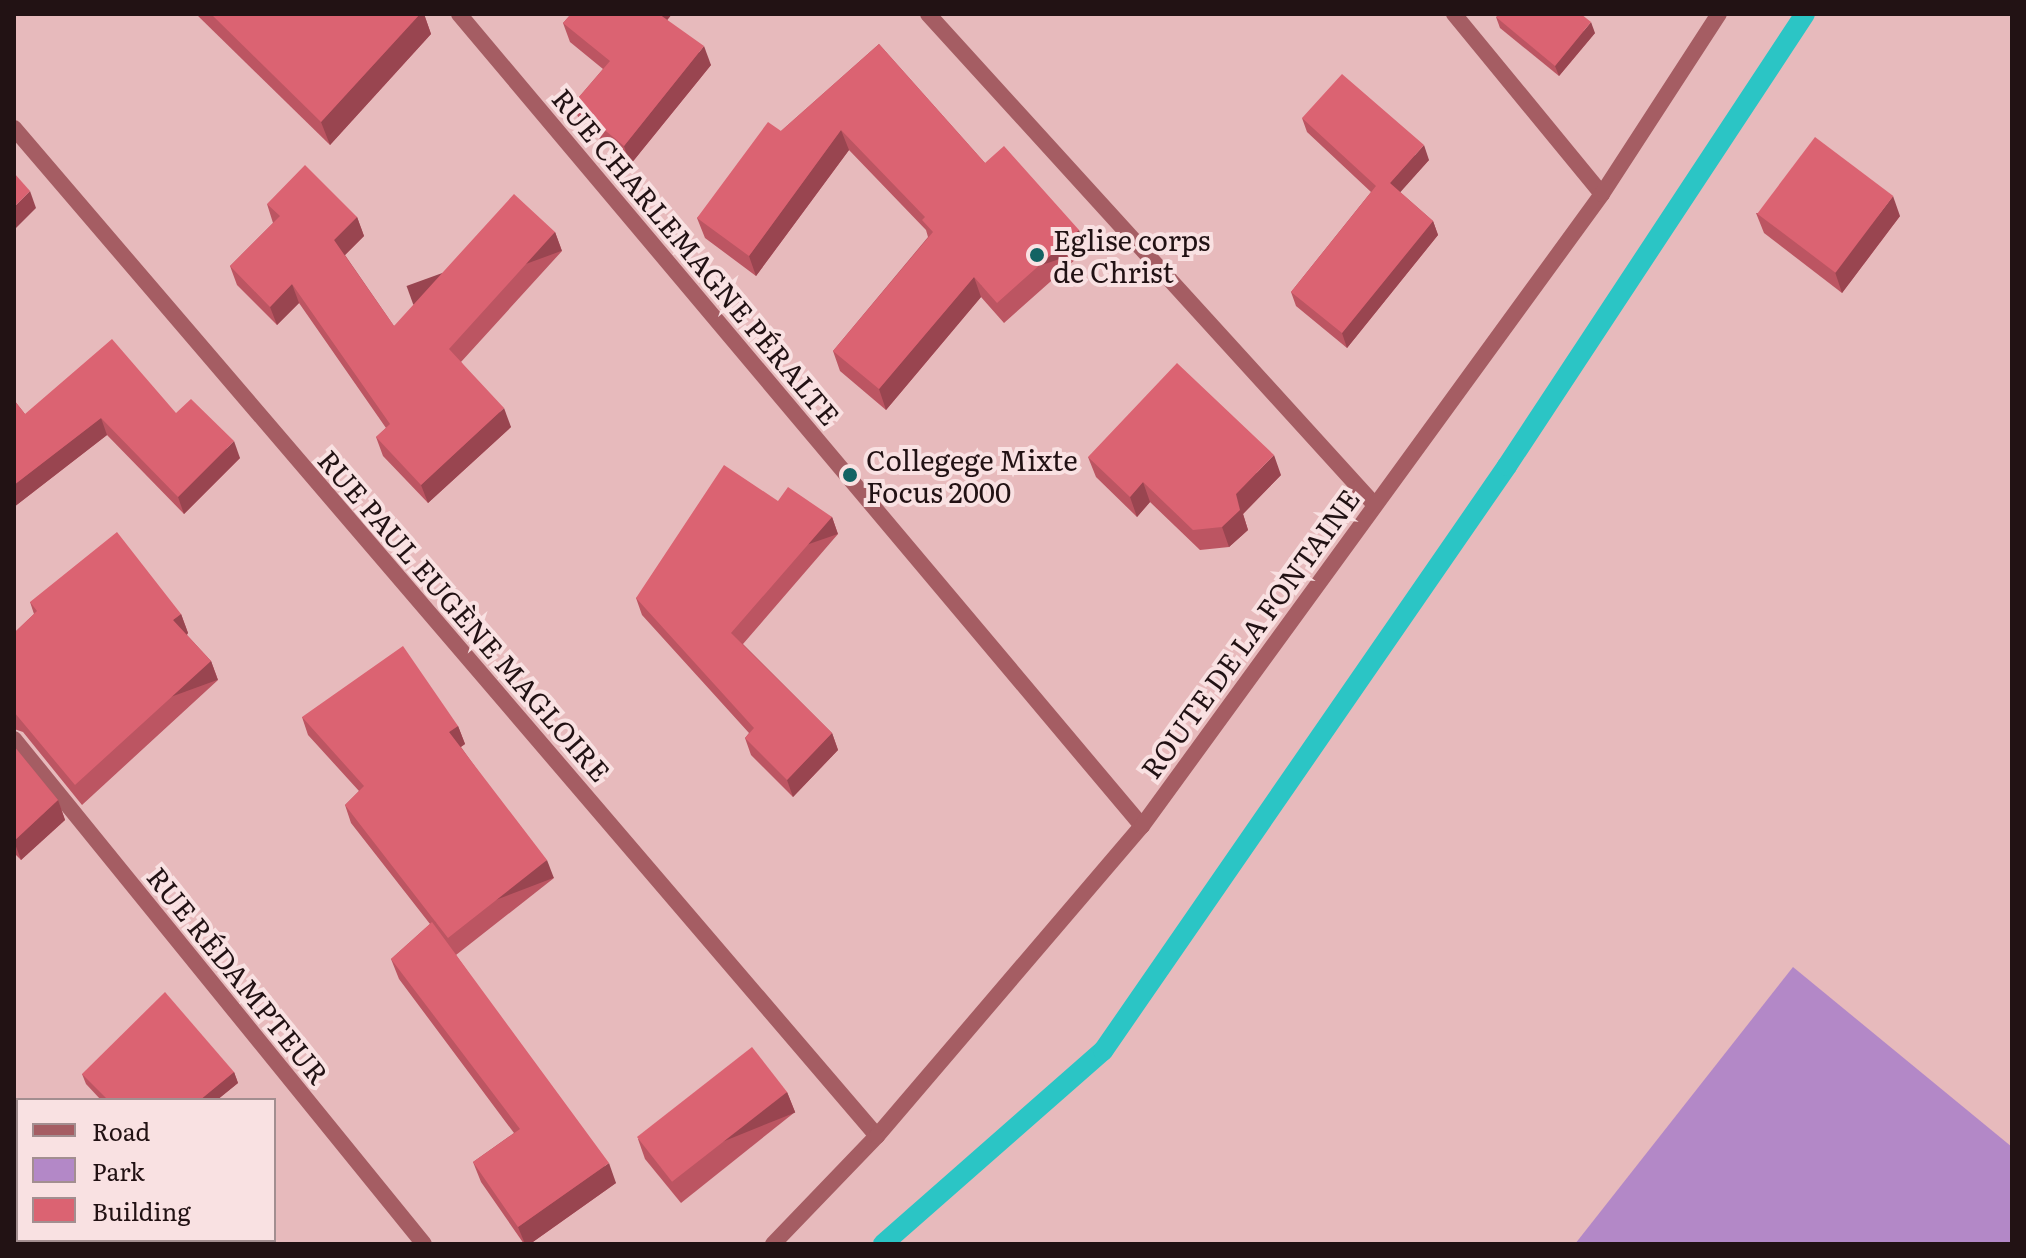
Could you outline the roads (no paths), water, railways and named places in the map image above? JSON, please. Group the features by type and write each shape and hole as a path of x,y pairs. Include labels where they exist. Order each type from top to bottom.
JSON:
{"street":[{"name":"RUE CHARLEMAGNE PÉRALTE","path":"459,14 1142,826"},
{"path":"928,14 1374,504"},
{"path":"1454,14 1602,194"},
{"name":"ROUTE DE LA FONTAINE","path":"773,1244 877,1136 1142,826 1602,194 1719,14"},
{"name":"RUE PAUL EUGÈNE MAGLOIRE","path":"14,128 877,1136"},
{"name":"RUE RÉDAMPTEUR","path":"14,739 424,1244"}],"waterway":[{"path":"883,1244 1103,1051 1507,466 1805,14"}],"place":[{"name":"Eglise corps de Christ","path":"1037,255"},
{"name":"Collegege Mixte Focus 2000","path":"850,475"}]}
